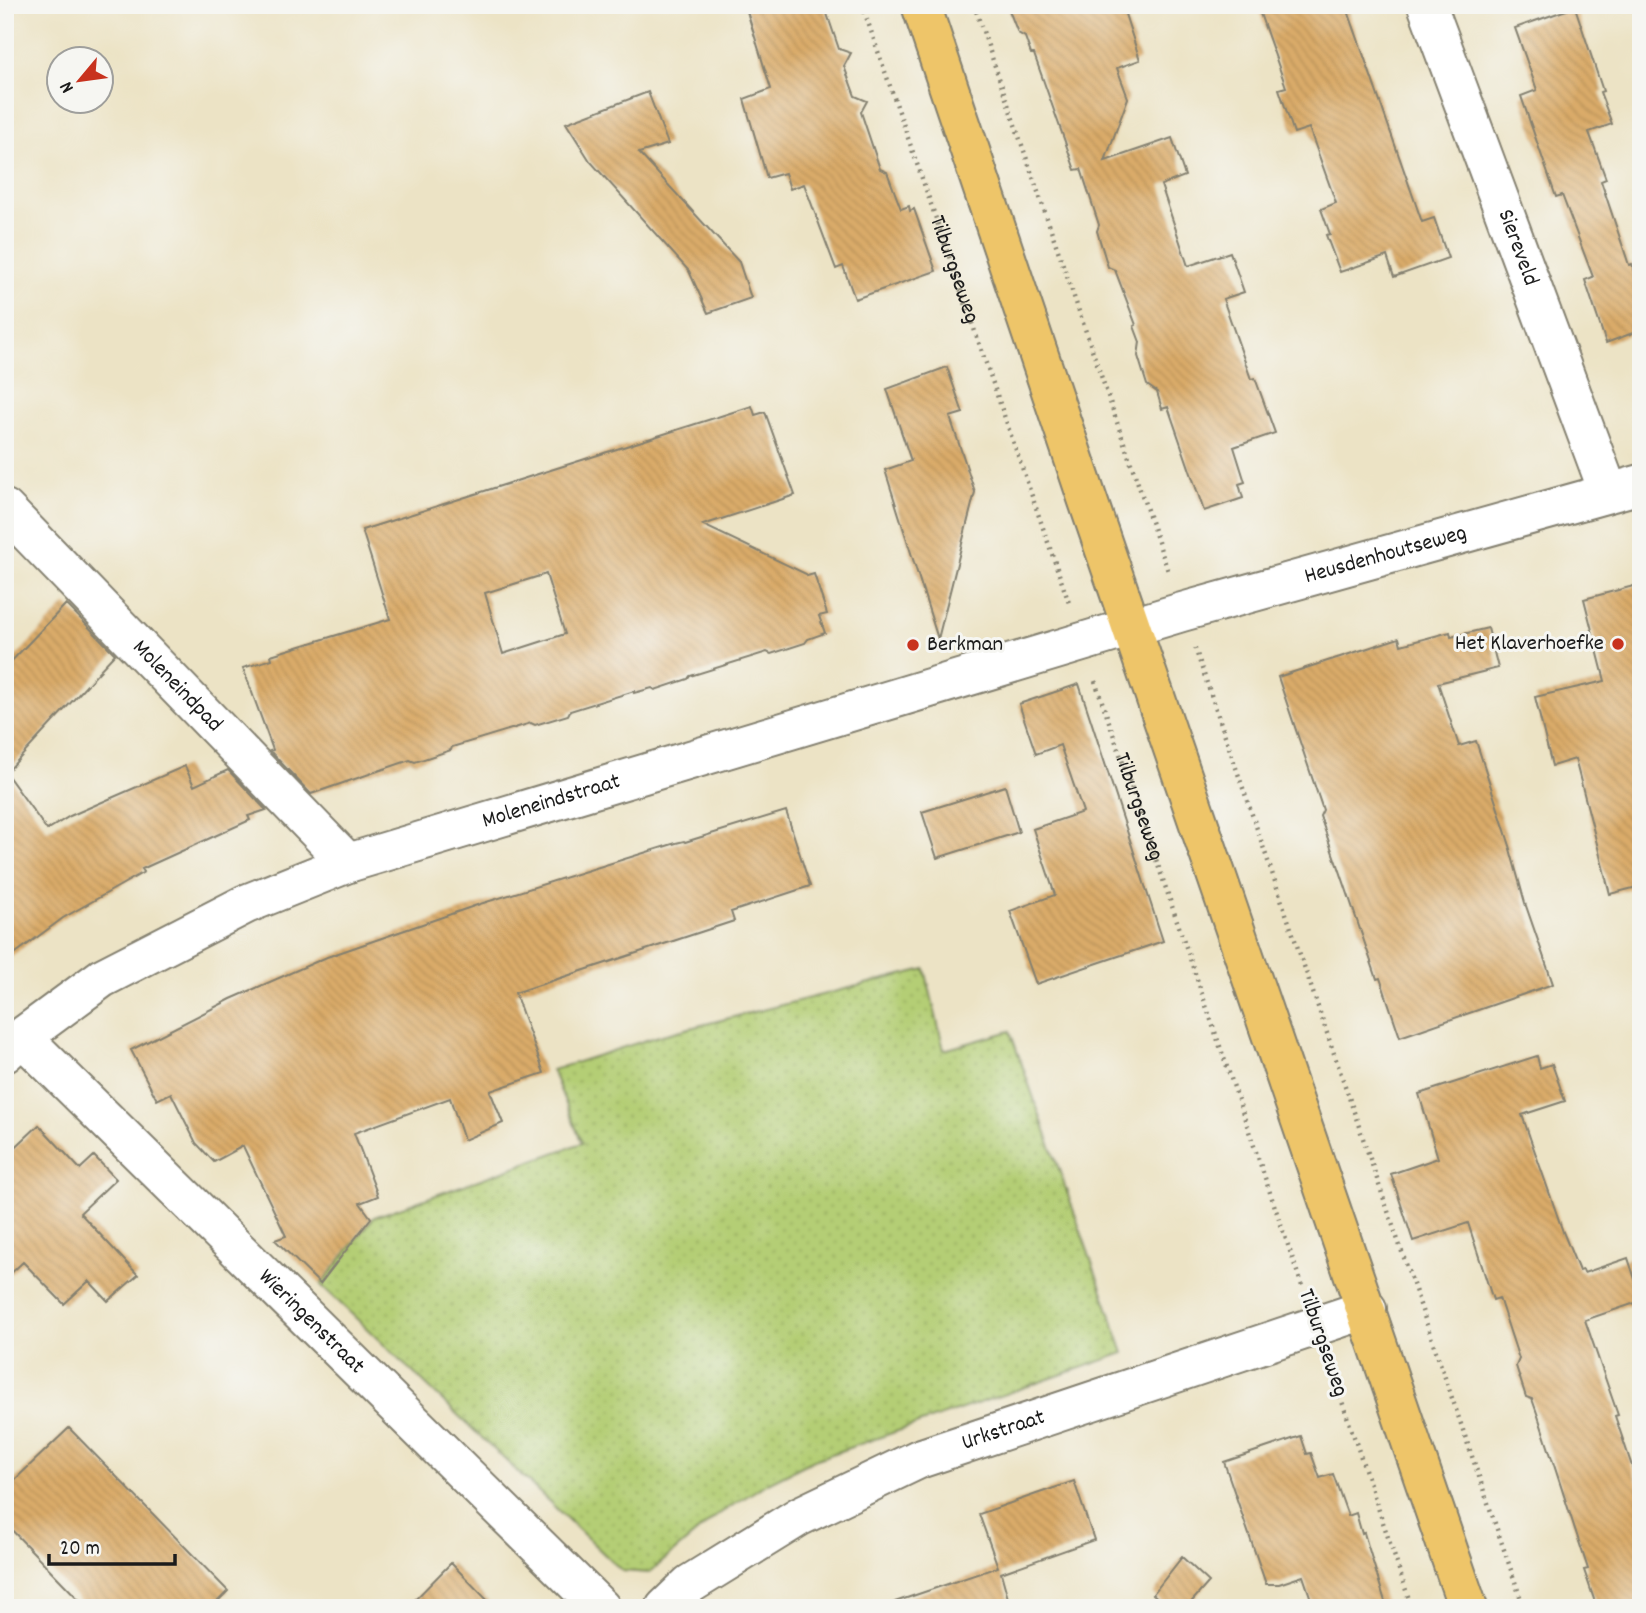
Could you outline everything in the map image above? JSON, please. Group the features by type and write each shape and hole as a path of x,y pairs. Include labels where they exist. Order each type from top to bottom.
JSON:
{"main road":[{"path":"921,5 1131,627 1468,1608"}],"street":[{"name":"Siereveld","path":"1427,5 1625,487"},
{"name":"Heusdenhoutseweg","path":"1131,627 1625,487"},
{"name":"Moleneindpad","path":"5,509 348,863"},
{"name":"Moleneindstraat","path":"14,1045 102,978 246,904 348,863 1131,627"},
{"name":"Wieringenstraat","path":"14,1045 601,1608"},
{"name":"Urkstraat","path":"666,1608 690,1584 800,1516 919,1460 1367,1309"}],"path":[{"name":"Tilburgseweg","path":"862,5 1412,1608"},
{"path":"974,5 1524,1608"}],"green space":[{"path":"925,969 944,1050 1010,1031 1124,1353 814,1460 766,1484 719,1514 649,1573 622,1571 321,1285 374,1217 582,1143 552,1070 662,1035"}],"building":[{"path":"745,5 824,5 839,49 851,53 844,66 855,96 867,101 861,112 880,169 887,172 901,209 909,206 910,211 914,209 936,271 855,299 843,266 836,269 804,184 790,189 785,173 767,178 744,99 771,89"},
{"path":"1007,5 1122,5 1140,60 1117,68 1128,98 1105,161 1172,138 1185,176 1161,185 1188,266 1230,252 1244,292 1223,299 1251,379 1255,378 1275,433 1234,447 1245,482 1239,484 1243,498 1204,511 1168,407 1162,409 1157,392 1147,385 1138,356 1140,342 1134,326 1136,325 1115,270 1108,267 1097,231 1099,225 1081,169 1075,170 1034,54 1031,54 1025,37 1018,33"},
{"path":"1257,5 1346,5 1422,222 1434,218 1448,258 1394,277 1387,256 1340,272 1326,235 1330,234 1321,209 1336,203 1309,128 1294,133 1279,89 1286,87"},
{"path":"1575,7 1612,124 1589,132 1606,179 1601,181 1629,265 1632,264 1641,288 1641,330 1606,343 1585,280 1593,277 1562,195 1556,197 1521,96 1537,90 1515,28"},
{"path":"648,92 668,144 639,153 739,262 751,298 708,313 689,271 590,161 566,123"},
{"path":"947,367 963,413 950,417 975,492 938,639 885,470 911,461 887,389"},
{"path":"752,406 755,415 765,412 795,495 703,525 807,576 814,574 827,614 819,616 825,633 771,654 767,652 655,690 652,688 634,691 570,711 568,715 535,725 531,723 452,747 451,750 415,762 410,760 311,794 270,751 273,750 243,668 272,659 271,655 390,619 362,530","holes":["546,574 565,634 503,654 485,593"]},
{"path":"1641,584 1641,886 1610,894 1575,759 1552,766 1535,697 1605,681 1584,599"},
{"path":"66,604 115,654 6,773 47,830 70,816 185,766 194,786 228,770 266,810 248,816 250,820 142,869 144,872 63,918 5,961 5,668"},
{"path":"1488,628 1498,668 1438,683 1459,746 1476,741 1511,849 1525,903 1553,984 1400,1037 1320,816 1323,810 1278,677 1399,638 1401,645 1450,632 1451,637"},
{"path":"1079,684 1163,941 1036,984 1010,911 1055,895 1033,829 1083,812 1060,745 1036,754 1019,704"},
{"path":"1005,786 1019,832 937,858 922,812"},
{"path":"786,811 810,886 731,912 734,921 515,993 544,1073 490,1091 503,1123 464,1140 450,1098 354,1133 378,1196 360,1203 371,1218 320,1284 275,1240 286,1236 243,1146 214,1162 196,1143 171,1093 157,1100 131,1050 231,999 327,957 480,904"},
{"path":"1537,1056 1540,1068 1552,1064 1565,1101 1522,1115 1579,1271 1583,1270 1584,1273 1628,1258 1641,1297 1641,1301 1585,1320 1618,1415 1615,1416 1641,1493 1641,1608 1597,1608 1584,1570 1588,1569 1538,1416 1532,1399 1526,1397 1516,1366 1519,1359 1499,1298 1493,1300 1468,1223 1413,1241 1391,1174 1438,1158 1419,1094"},
{"path":"39,1125 80,1169 94,1156 116,1179 80,1213 138,1275 108,1301 89,1281 64,1304 23,1262 5,1279 5,1157"},
{"path":"69,1428 228,1591 211,1608 87,1608 5,1523 5,1489"},
{"path":"1301,1436 1307,1454 1311,1453 1320,1478 1333,1474 1348,1516 1356,1513 1387,1608 1314,1608 1303,1576 1279,1584 1266,1584 1224,1462"},
{"path":"1074,1481 1094,1540 1001,1573 1009,1602 992,1608 896,1608 895,1602 998,1567 979,1514"},
{"path":"1182,1557 1209,1582 1186,1608 1169,1608 1153,1594"},
{"path":"451,1563 495,1608 407,1608"}],"place":[{"name":"Het Klaverhoefke","path":"1618,644"},
{"name":"Berkman","path":"913,645"}]}
